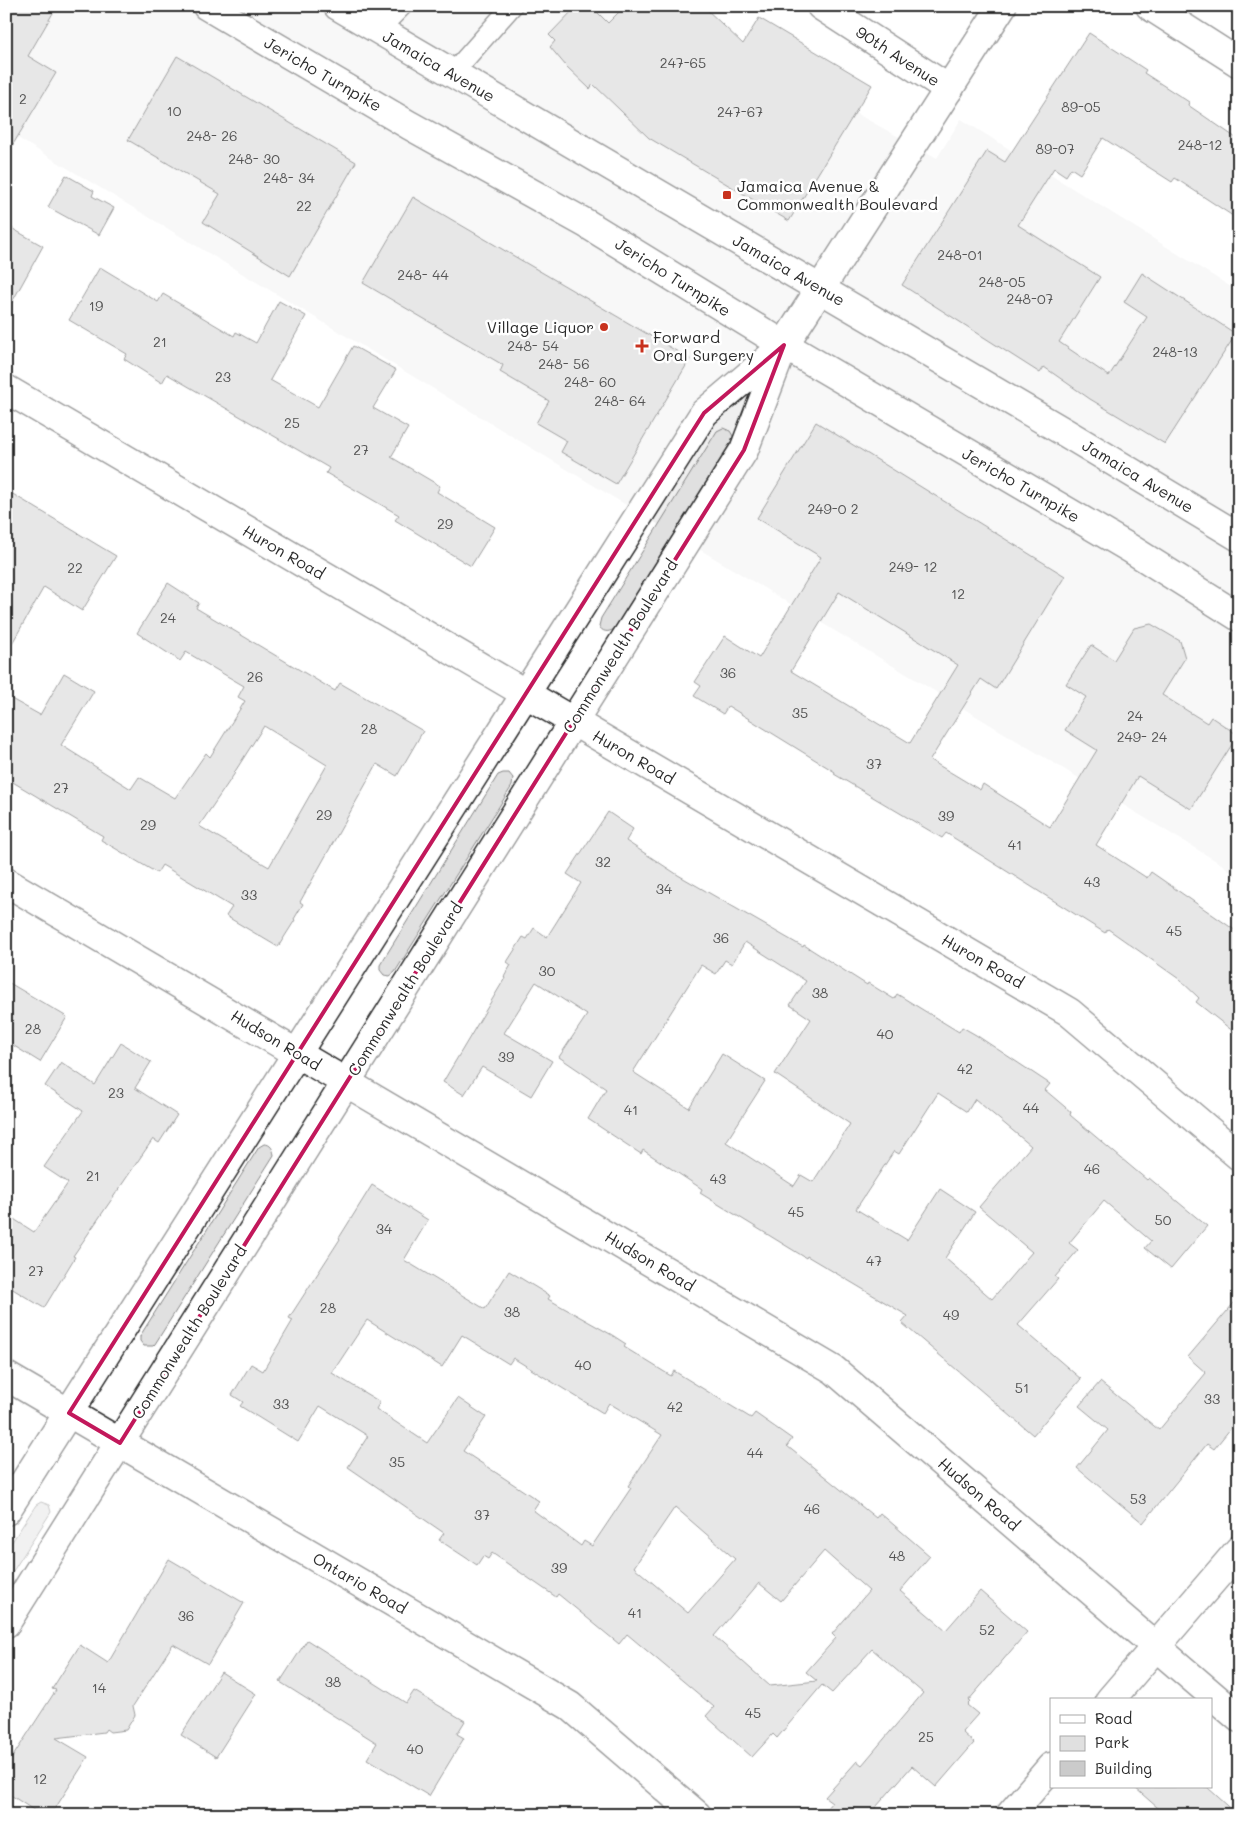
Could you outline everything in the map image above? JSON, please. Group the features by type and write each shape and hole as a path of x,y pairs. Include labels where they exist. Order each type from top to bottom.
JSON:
{"street":[{"name":"Jericho Turnpike","path":"207,6 409,125 587,224 784,345 1131,549 1239,617"},
{"name":"Jamaica Avenue","path":"338,6 1066,433 1239,537"},
{"name":"90th Avenue","path":"821,6 949,89"},
{"name":"Commonwealth Boulevard","path":"6,1623 744,450 784,345 1002,6"},
{"path":"1150,6 1239,63"},
{"name":"Commonwealth Boulevard","path":"6,1511 704,413 784,345"},
{"name":"Huron Road","path":"6,389 1069,1012 1239,1156"},
{"name":"Hudson Road","path":"6,882 834,1370 1239,1718"},
{"name":"Ontario Road","path":"6,1376 570,1706 697,1815"},
{"path":"1112,1698 1239,1550"},
{"path":"1010,1815 1050,1768"}],"lane":[{"path":"378,30 402,6"},
{"path":"452,74 512,6"}],"highlighted area":[{"path":"784,345 744,450 120,1443 69,1413 704,413"}],"shaded area":[{"path":"6,6 661,6 937,158 961,119 1239,292 1239,879 1223,865 6,131"}],"green space":[{"path":"723,428 730,431 733,436 731,442 614,629 603,631 599,626 601,618 717,431"},
{"path":"509,773 513,778 512,786 395,972 390,976 384,975 380,970 380,965 498,775"},
{"path":"264,1144 271,1147 274,1155 155,1344 153,1346 144,1346 140,1341 140,1336 259,1147"},
{"path":"41,1502 49,1505 51,1512 6,1582 6,1551 36,1505"}],"building":[{"path":"6,6 57,6 28,56 56,73 6,156"},
{"path":"577,6 591,6 608,23 625,6 703,6 743,44 759,18 872,85 789,221 649,138 593,84 590,89 566,66 550,47 555,41 549,35"},
{"path":"1089,33 1146,70 1144,73 1189,102 1188,105 1239,140 1239,220 1175,178 1172,182 1103,138 1080,174 1071,168 1066,176 1054,168 1018,225 1100,277 1059,342 1109,376 1147,317 1124,302 1142,273 1236,334 1165,444 1090,399 1044,367 1040,373 902,285 987,151 1005,162"},
{"path":"177,56 356,162 290,276 203,222 220,194 128,140"},
{"path":"66,175 94,191 92,196 114,208 99,235 48,207"},
{"path":"413,197 690,359 616,484 561,452 567,441 536,423 549,401 500,372 503,365 363,283"},
{"path":"6,225 43,246 6,313"},
{"path":"100,267 158,302 163,294 234,336 236,332 256,343 279,301 306,316 270,380 318,407 353,346 396,370 373,408 408,428 391,457 440,486 437,492 495,527 471,566 395,520 399,515 326,473 329,468 167,374 162,383 124,359 127,354 69,320"},
{"path":"816,422 1065,576 996,689 981,679 930,760 980,790 983,784 1050,827 1097,750 1065,730 1086,697 1066,684 1091,645 1114,660 1134,628 1151,624 1180,641 1185,658 1162,695 1207,723 1211,717 1238,735 1191,809 1138,776 1096,845 1147,878 1151,872 1239,933 1239,1036 1196,1002 1199,998 1179,979 1108,929 1105,933 946,833 942,838 834,774 835,772 728,706 723,714 694,696 701,686 695,682 725,636 759,658 821,557 757,518","holes":["839,592 958,665 910,743 791,671"]},
{"path":"6,490 116,556 82,611 44,587 6,654"},
{"path":"168,583 199,603 196,608 335,691 340,683 423,731 397,776 377,764 300,902 303,904 295,920 278,947 226,916 232,907 162,865 157,873 101,840 103,836 6,778 6,696 40,715 64,673 94,691 61,745 131,789 139,777 175,798 206,753 210,757 245,701 238,697 244,686 186,652 180,661 137,633","holes":["264,726 327,765 269,867 199,826"]},
{"path":"608,812 633,829 626,841 678,875 803,947 804,945 867,985 868,983 894,999 897,994 959,1032 962,1027 1050,1084 1045,1090 1071,1112 1070,1115 1147,1180 1149,1178 1207,1226 1171,1269 1145,1248 1151,1241 1104,1201 1069,1243 1078,1250 1055,1277 1058,1279 1018,1325 1081,1379 1033,1435 902,1323 908,1316 807,1256 806,1258 700,1193 702,1189 643,1150 641,1154 588,1119 606,1089 559,1057 587,1015 536,982 504,1033 552,1061 531,1096 482,1067 464,1095 443,1082 505,978 511,965 507,962 523,937 527,939 534,928 547,937 581,883 567,874","holes":["745,942 806,981 790,1005 811,1019 775,1074 850,1124 813,1182 801,1175 794,1186 726,1142 765,1081 722,1054 689,1108 633,1072 701,965 716,974 725,960 732,964","938,1093 967,1112 975,1099 1031,1146 979,1207 1032,1252 992,1299 945,1258 975,1212 940,1189 907,1240 856,1209 894,1151 899,1154"]},
{"path":"6,981 67,1017 40,1062 6,1041"},
{"path":"121,1043 151,1062 135,1088 177,1115 159,1143 153,1139 73,1256 75,1257 44,1308 6,1285 6,1214 34,1232 68,1183 44,1167 83,1111 45,1086 61,1062 95,1085"},
{"path":"372,1185 428,1220 404,1260 485,1309 509,1271 550,1296 548,1299 626,1344 624,1347 671,1376 674,1371 751,1418 755,1413 792,1439 787,1446 876,1518 880,1513 930,1556 900,1591 946,1630 980,1591 1027,1632 968,1701 970,1702 967,1705 978,1714 962,1732 974,1743 936,1787 912,1766 869,1815 821,1815 832,1802 825,1797 857,1761 862,1765 923,1693 872,1649 832,1693 822,1685 777,1738 773,1734 752,1757 706,1716 714,1707 627,1634 619,1644 558,1594 556,1597 492,1553 488,1559 483,1556 477,1565 439,1540 444,1533 348,1467 368,1436 320,1406 298,1442 240,1406 243,1402 232,1395 251,1364 263,1371 293,1320 289,1318","holes":["367,1320 442,1367 462,1335 509,1364 513,1358 603,1413 609,1403 662,1435 628,1486 631,1488 592,1546 584,1541 581,1546 533,1510 539,1501 463,1451 486,1417 458,1398 427,1443 376,1409 380,1402 332,1373","675,1507 735,1559 688,1613 634,1567","824,1551 869,1591 832,1634 836,1638 806,1672 817,1681 770,1686 714,1636 759,1583 781,1601"]},
{"path":"1239,1297 1239,1418 1214,1449 1207,1444 1143,1523 1077,1468 1108,1430 1079,1406 1100,1382 1159,1430 1206,1373 1188,1357"},
{"path":"169,1559 244,1603 208,1664 173,1644 133,1706 135,1715 126,1730 110,1732 106,1729 104,1732 56,1738 88,1757 51,1815 41,1815 6,1792 6,1767 56,1690 52,1689 80,1645 108,1663"},
{"path":"307,1640 406,1703 414,1691 465,1721 457,1734 464,1738 429,1796 367,1759 377,1743 280,1682"},
{"path":"221,1672 256,1694 216,1757 181,1735"},
{"path":"1135,1788 1208,1788 1238,1815 1166,1815"}],"place":[{"name":"Jamaica Avenue & Commonwealth Boulevard","path":"727,195"},
{"name":"Village Liquor","path":"604,327"},
{"name":"Forward Oral Surgery","path":"642,346"}]}
